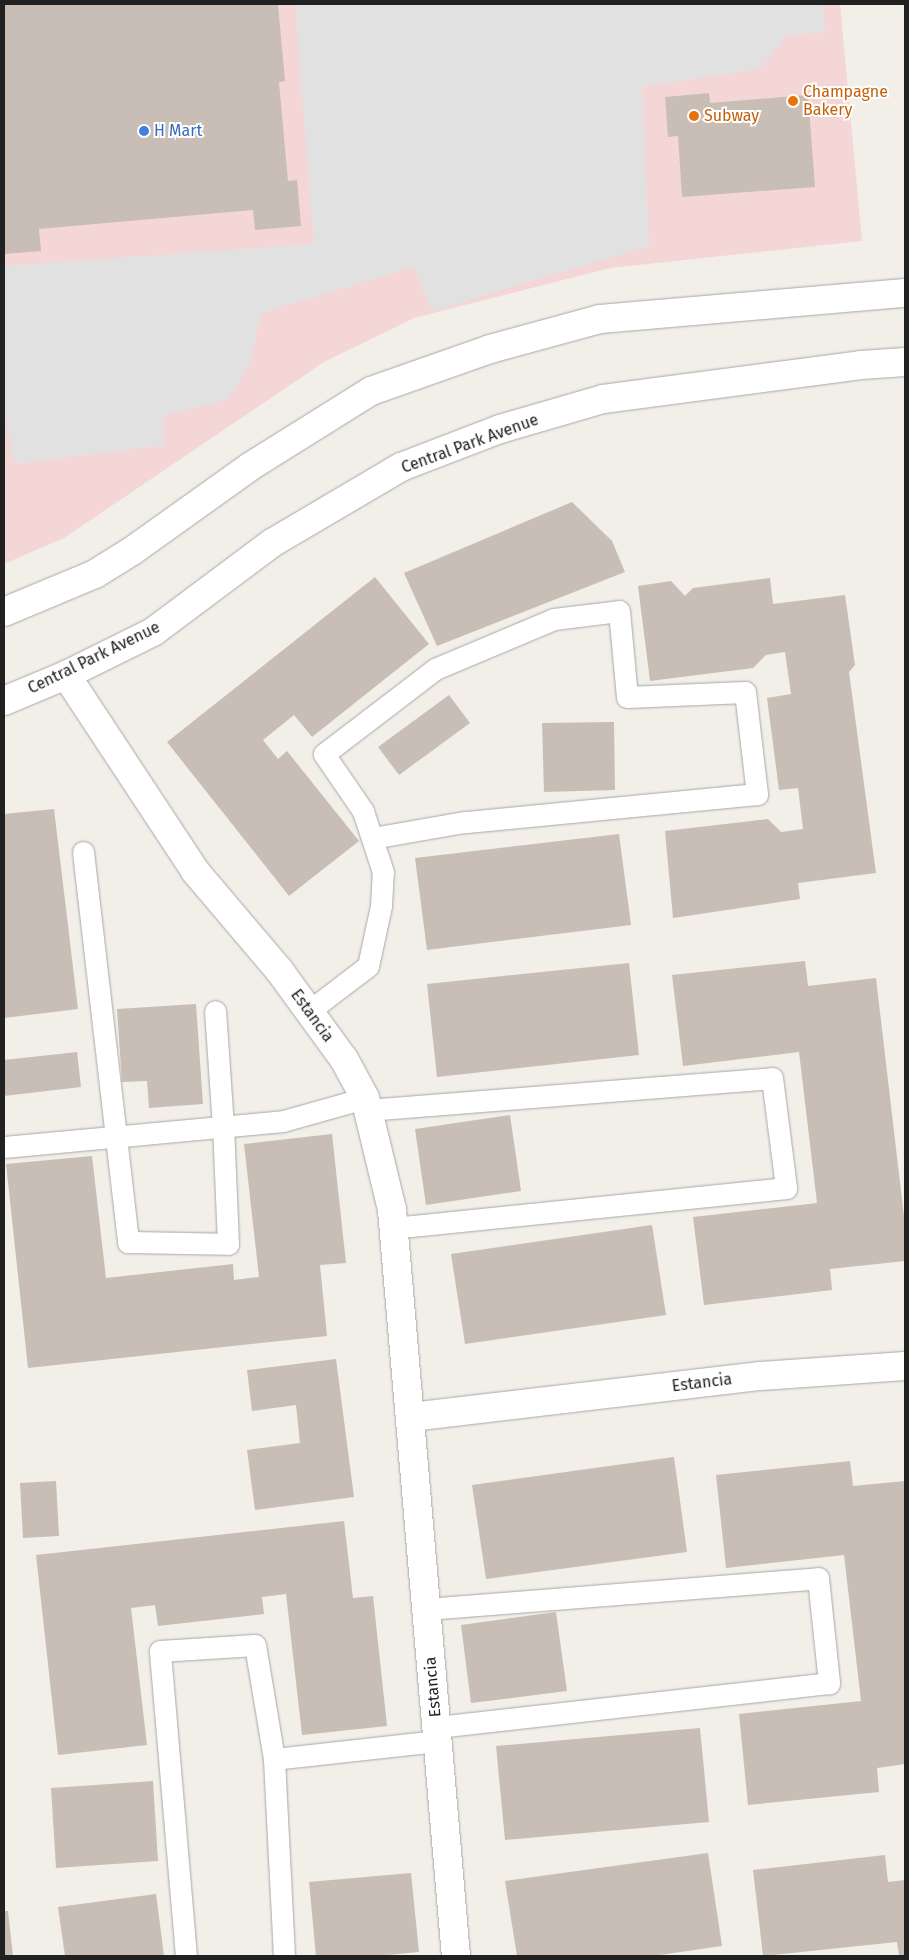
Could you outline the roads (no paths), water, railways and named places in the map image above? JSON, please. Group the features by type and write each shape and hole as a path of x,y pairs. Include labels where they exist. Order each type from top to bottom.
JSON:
{"street":[{"path":"4,612 95,574 132,552 251,466 380,388 490,349 600,319 905,292"},
{"name":"Central Park Avenue","path":"4,701 66,676 153,632 272,543 401,467 500,429 603,400 860,365 905,362"},
{"name":"Estancia","path":"66,676 195,871 279,970 344,1059 366,1104 392,1210 394,1228 456,1956"},
{"name":"Estancia","path":"411,1417 761,1376 905,1366"}],"lane":[{"path":"309,1011 368,966 382,906 383,872 363,811 324,754 435,669 554,619 620,611 627,697 745,692 757,794 464,822 372,838"},
{"path":"83,852 128,1242 228,1244 223,1127 215,1011"},
{"path":"4,1147 283,1121 366,1104 772,1078 786,1188 394,1228"},
{"path":"274,1759 437,1734 829,1683 818,1578 427,1608"},
{"path":"186,1956 160,1650 255,1645 274,1759 284,1956"}],"place":[{"name":"Champagne Bakery","path":"793,101"},
{"name":"Subway","path":"694,116"},
{"name":"H Mart","path":"144,131"}]}
